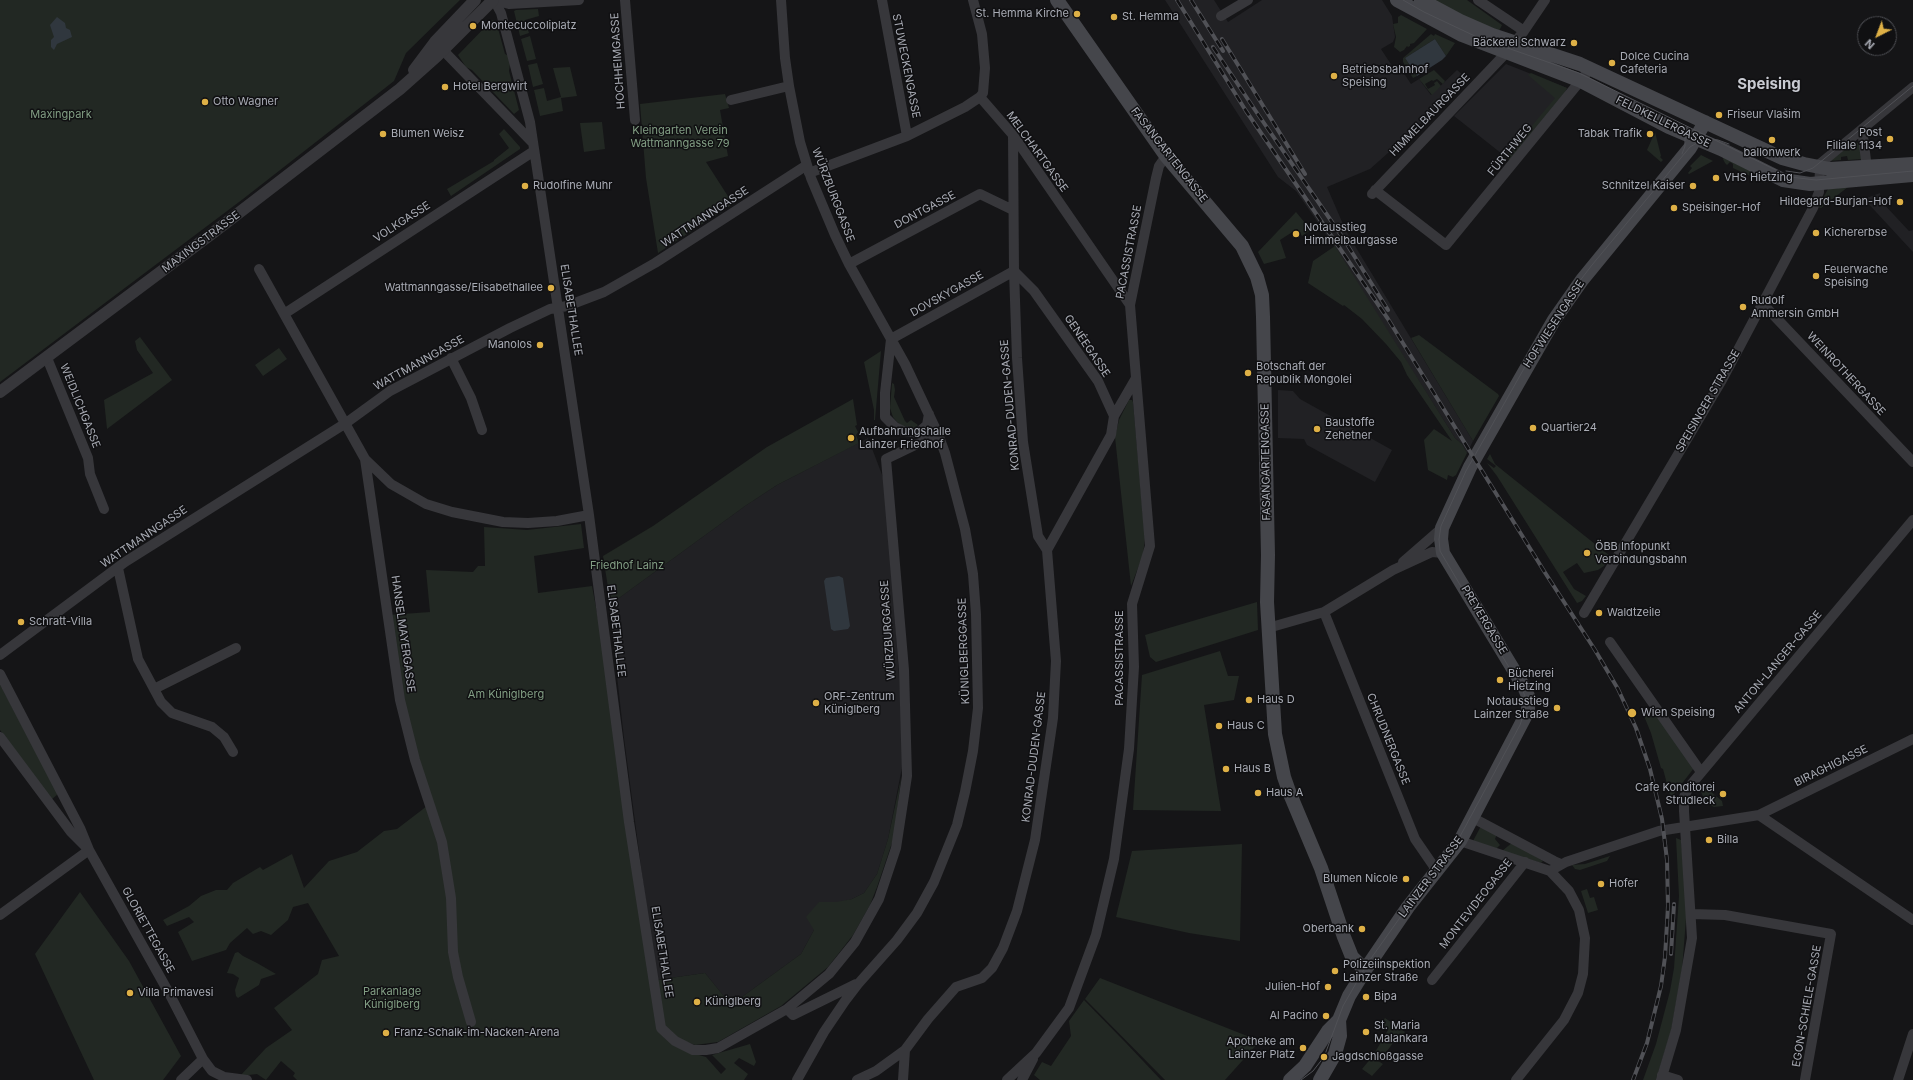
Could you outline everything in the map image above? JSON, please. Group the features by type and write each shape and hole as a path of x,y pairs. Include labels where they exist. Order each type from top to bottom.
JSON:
{"main road":[{"name":"FASANGARTENGASSE","path":"1057,0 1166,156 1242,246 1255,272 1262,294 1268,628 1275,734 1284,777 1321,868 1344,937 1355,960 1365,970"},
{"name":"FELDKELLERGASSE","path":"1396,0 1458,33 1581,81 1670,127 1722,149 1783,180 1800,183 1820,183"},
{"path":"1421,0 1460,21 1492,35 1520,36"},
{"name":"FELDKELLERGASSE","path":"1520,36 1782,158 1818,167"},
{"name":"HOFWIESENGASSE","path":"1444,553 1441,539 1442,528 1470,467 1554,320 1582,280 1668,175 1696,138 1705,122"},
{"path":"1818,167 1845,169 1913,164"},
{"path":"1820,183 1913,175"},
{"name":"PREYERGASSE","path":"1444,553 1524,687"},
{"name":"LAINZER STRASSE","path":"1294,1079 1314,1055 1328,1031 1339,1020 1349,996 1408,907 1460,841 1528,711 1528,696 1524,687"},
{"name":"LAINZER STRASSE","path":"1320,1080 1335,1054 1340,1036 1339,1020"}],"street":[{"path":"439,46 473,3 493,0 509,4 579,0"},
{"path":"439,46 493,0"},
{"path":"493,0 500,8 530,122 533,147"},
{"name":"HOCHHEIMGASSE","path":"625,0 635,120"},
{"name":"WÜRZBURGGASSE","path":"781,0 785,58 789,86 800,142 808,169 835,235 849,264 905,364 929,414"},
{"name":"STUWECKENGASSE","path":"882,0 907,136"},
{"path":"973,0 982,34 985,68 983,93 980,97"},
{"path":"1221,16 1248,0"},
{"name":"FELDKELLERGASSE","path":"1478,0 1520,36"},
{"name":"HIMMELBAURGASSE","path":"1446,245 1374,192 1506,53 1520,36 1545,0"},
{"path":"439,46 533,147"},
{"name":"MAXINGSTRASSE","path":"0,392 47,358 400,89 439,46"},
{"name":"FÜRTHWEG","path":"1446,245 1590,69"},
{"path":"731,100 789,86"},
{"path":"1818,167 1862,128 1913,87"},
{"name":"WATTMANNGASSE","path":"0,655 125,562 346,423 390,391 505,330 550,309 559,308 604,292 808,169 907,136 965,107 980,97"},
{"name":"MELCHARTGASSE","path":"980,97 1013,135 1130,305"},
{"path":"1862,128 1867,168"},
{"name":"KONRAD-DUDEN-GASSE","path":"857,1080 876,1071 905,1050 956,987 982,978 992,968 1003,948 1018,911 1035,840 1053,718 1056,661 1047,550 1038,536 1023,442 1017,358 1014,271 1013,135"},
{"name":"ELISABETHALLEE","path":"533,147 559,308 589,515 629,822 662,1028"},
{"name":"VOLKGASSE","path":"284,314 533,147"},
{"name":"PACASSISTRASSE","path":"1022,1080 1036,1053 1069,1008 1096,935 1114,859 1129,749 1134,667 1132,604 1150,546 1130,305 1156,178 1160,166 1166,156"},
{"name":"SPEISINGER STRASSE","path":"1584,613 1722,380 1813,208 1820,183 1818,167"},
{"name":"DONTGASSE","path":"849,264 980,194 1013,210"},
{"name":"HANSELMAYERGASSE","path":"259,269 365,459 400,700 414,760 442,842 451,898 454,952 458,977 471,1022"},
{"name":"DOVSKYGASSE","path":"891,339 1014,271"},
{"name":"GENÉEGASSE","path":"1014,271 1034,291 1098,381 1114,416"},
{"name":"WEINROTHERGASSE","path":"1762,303 1913,462"},
{"path":"891,339 885,393 885,417 895,427 903,431 918,434 927,425 929,414"},
{"name":"WEIDLICHGASSE","path":"47,358 88,458 90,474 104,509"},
{"path":"451,358 471,398 482,430"},
{"path":"1047,550 1111,435 1114,416 1136,378"},
{"path":"929,414 938,434"},
{"name":"WÜRZBURGGASSE","path":"662,1028 675,1041 693,1050 706,1050 718,1048 787,1009 830,974 855,942 879,899 896,848 908,776 904,670 886,459 938,434"},
{"name":"KÜNIGLBERGGASSE","path":"797,1080 824,1032 858,984 898,940 917,913 934,882 957,825 973,751 978,708 979,679 972,574 965,529 945,453 938,434"},
{"path":"365,459 391,484 426,504 452,512 503,522 528,523 557,521 589,515"},
{"name":"ANTON-LANGER-GASSE","path":"1662,1077 1676,1030 1692,938 1692,914 1684,798 1689,787 1701,772 1913,520"},
{"name":"HOFWIESENGASSE","path":"1393,570 1442,528"},
{"name":"HOFWIESENGASSE","path":"1268,628 1324,612 1393,570 1432,552 1444,553"},
{"path":"118,568 138,659 161,702 172,713 212,727 224,736 234,752"},
{"name":"CHRUDNERGASSE","path":"1324,612 1415,839 1437,871"},
{"path":"1610,642 1701,772"},
{"path":"154,689 236,648"},
{"name":"GLORIETTEGASSE","path":"0,674 64,796 89,850 169,993 203,1059 212,1071 224,1077 247,1080"},
{"name":"GLORIETTEGASSE","path":"0,737 71,832 89,850"},
{"name":"BIRAGHIGASSE","path":"1546,870 1659,831 1759,814 1913,739"},
{"path":"51,805 64,796"},
{"path":"1759,814 1913,920"},
{"path":"1473,818 1561,864"},
{"path":"1460,841 1546,870 1569,891 1579,910 1585,938 1583,974 1578,993 1564,1020 1516,1080"},
{"path":"0,915 89,850"},
{"path":"1546,870 1548,858"},
{"name":"MONTEVIDEOGASSE","path":"1432,980 1525,862"},
{"name":"EGON-SCHIELE-GASSE","path":"1692,914 1725,915 1831,934 1805,1080"},
{"path":"787,1009 793,1015 858,984"},
{"path":"1898,1080 1913,1034"},
{"path":"904,1080 905,1050"},
{"name":"PACASSISTRASSE","path":"1007,1080 1036,1053"},
{"path":"181,1080 203,1059"},
{"path":"1662,1077 1678,1080"}],"shaded area":[{"path":"1165,0 1214,0 1228,22 1262,0 1382,0 1392,16 1395,37 1393,42 1381,49 1396,72 1401,69 1411,84 1419,79 1431,95 1457,70 1466,78 1415,129 1370,169 1327,187 1346,231 1473,441 1467,453 1462,444 1455,438 1326,234 1296,191 1278,177"},
{"path":"57,17 65,23 66,28 70,30 72,37 57,44 54,50 51,47 51,40 54,37 50,25"},
{"path":"1435,39 1446,56 1417,76 1405,58"},
{"path":"1506,64 1567,88 1511,161 1454,116"},
{"path":"1880,193 1881,201 1909,231 1913,230 1913,252 1864,199"},
{"path":"1278,390 1293,391 1300,399 1392,450 1375,482 1307,445 1304,439 1278,438"},
{"path":"868,438 884,480 890,535 904,757 888,839 877,874 864,893 842,902 819,902 814,930 801,954 731,1005 705,973 656,980 624,738 610,614 612,601 619,598 745,506 777,485"},
{"path":"839,576 843,578 850,626 848,629 834,631 831,629 824,581 826,578"}],"green space":[{"name":"Maxingpark","path":"0,0 460,0 406,53 394,81 243,199 0,382"},
{"path":"1432,0 1467,0 1502,25 1499,31 1461,15"},
{"path":"538,9 539,16 525,20 529,33 520,36 514,11"},
{"path":"1401,15 1427,29 1414,43 1410,44 1410,46 1407,46 1400,52 1394,47 1396,37 1393,24 1398,23 1398,17"},
{"path":"492,20 496,21 505,54 511,57 509,71 519,110 514,114 472,70 466,67 458,55"},
{"path":"1431,34 1434,36 1435,34 1455,43 1446,56 1435,39 1405,58 1417,76 1413,78 1403,62 1403,58"},
{"path":"530,36 536,59 527,61 521,39"},
{"path":"537,63 543,84 533,87 528,65"},
{"path":"570,67 577,96 561,98 563,111 540,116 534,90 544,88 547,101 561,97 553,68"},
{"path":"1434,70 1445,81 1443,84 1437,79 1425,84 1428,89 1435,85 1434,83 1437,81 1441,86 1432,95 1419,79"},
{"path":"1531,73 1567,88 1563,98 1511,161 1506,157 1555,98 1528,75"},
{"name":"Kleingarten Verein Wattmanngasse 79","path":"725,94 729,108 720,110 728,156 706,162 733,204 658,253 646,178 640,104"},
{"path":"602,122 605,149 584,152 580,123"},
{"path":"504,129 520,147 520,149 451,196 447,189 494,161 509,148 499,134"},
{"path":"1655,132 1660,157 1663,160 1661,162 1647,150"},
{"path":"1854,141 1858,143 1860,147 1862,159 1848,160 1847,156 1841,157 1841,160 1828,161"},
{"path":"1725,154 1768,178 1765,183 1755,178 1756,175 1752,173 1750,176 1733,168 1733,164 1730,162 1727,165 1723,159"},
{"path":"1701,155 1713,161 1689,174 1688,173 1692,168 1690,166"},
{"path":"1848,187 1821,208 1818,207 1828,189"},
{"path":"1296,212 1311,230 1302,236 1297,229 1280,240 1286,258 1264,264 1258,252"},
{"path":"1335,246 1455,438 1462,444 1467,453 1456,475 1453,477 1448,475 1447,480 1428,470 1424,440 1434,429 1452,441 1407,375 1401,362 1362,319 1344,305 1343,306 1308,283 1313,261"},
{"path":"1419,335 1498,394 1499,396 1473,441 1411,338"},
{"path":"140,337 172,380 107,429 104,400 153,373 137,350 135,341"},
{"path":"279,348 287,359 263,376 255,365"},
{"path":"881,351 874,420 874,410 864,362"},
{"path":"892,383 894,384 895,390 894,397 905,421 907,423 911,420 918,425 914,429 905,428 893,417 890,408"},
{"name":"Friedhof Lainz","path":"853,399 857,425 855,426 858,432 856,435 859,443 777,485 745,506 619,598 612,601 610,600 603,556 653,526 767,447"},
{"path":"1129,400 1132,400 1133,402 1145,538 1143,555 1131,586 1115,437 1119,420"},
{"path":"1490,454 1495,464 1610,556 1604,566 1598,570 1584,573 1577,563 1563,572 1574,589 1586,596 1582,601 1577,603 1497,476 1487,463 1494,468 1496,466 1487,459"},
{"path":"581,524 584,548 534,556 538,593 592,586 603,645 657,1025 672,1043 688,1052 706,1057 721,1074 726,1069 712,1055 750,1044 756,1062 754,1066 739,1058 734,1063 748,1074 744,1080 297,1080 293,1076 295,1073 281,1061 266,1080 257,1074 240,1076 266,1048 292,1030 274,1008 318,974 322,960 339,956 308,903 293,907 288,920 271,935 261,931 253,934 247,928 230,943 226,950 192,961 178,932 194,922 189,917 167,926 163,920 189,906 201,896 216,890 227,890 233,883 260,867 263,870 292,854 304,888 329,861 357,852 384,831 397,829 427,806 439,842 449,898 452,952 456,977 469,1030 473,1029 459,977 455,952 453,898 443,841 416,759 401,700 389,615 430,612 426,570 473,572 478,566 485,566 484,527 527,530"},
{"path":"1257,602 1258,630 1156,662 1150,657 1145,635"},
{"path":"1220,651 1228,676 1239,676 1234,700 1204,705 1221,811 1133,810 1142,675"},
{"path":"0,684 58,794 51,800 0,730"},
{"path":"1649,714 1658,717 1694,768 1673,795 1670,795 1663,769 1661,768 1651,733 1644,716"},
{"path":"901,778 894,837 877,887 870,905 853,935 828,967 781,1006 718,1042 695,1045 676,1038 663,1026 656,980 705,973 731,1005 801,954 814,930 806,917 819,902 836,902 852,899 864,893 877,874 888,839"},
{"path":"1703,785 1722,801 1723,806 1714,807 1706,803 1701,792"},
{"path":"1481,826 1497,834 1495,839 1500,845 1496,849 1473,841"},
{"path":"1676,838 1681,840 1687,906 1682,970 1671,1031 1656,1080 1643,1080 1656,1044 1670,991 1674,968 1679,896"},
{"path":"1513,842 1543,861 1541,863 1502,851"},
{"path":"1242,844 1240,941 1189,933 1116,917 1132,851"},
{"path":"1610,856 1607,861 1580,870 1575,869 1572,865 1585,864"},
{"path":"1587,889 1590,898 1594,897 1598,910 1588,913 1581,891"},
{"path":"80,892 129,961 181,1056 163,1080 94,1080 35,954"},
{"path":"238,952 276,974 261,979 259,985 238,998 235,990 239,978 233,974 227,973 235,953"},
{"path":"1100,978 1260,1041 1225,1080 1165,1080 1085,999"},
{"path":"1084,1000 1161,1080 1040,1080 1034,1075 1042,1062 1051,1066 1071,1036 1069,1021"},
{"path":"1385,1018 1405,1032 1399,1040 1396,1039 1381,1059 1374,1054 1388,1030 1380,1025"},
{"path":"1372,1057 1383,1064 1372,1076 1362,1069"}],"tram line":[{"path":"1403,0 1424,12 1479,38 1579,73 1790,177 1816,180 1913,171"},
{"path":"1786,171 1800,173 1813,168 1913,86"},
{"path":"1677,123 1685,136 1685,146 1682,154"},
{"path":"1301,1080 1313,1071 1324,1057 1343,1006 1367,964 1416,895 1457,842 1520,725 1525,710 1526,699 1523,691 1440,551 1439,539 1441,526 1466,471 1543,335 1569,295 1592,265 1690,147 1707,139 1718,140 1729,144"}],"railway":[{"path":"1177,0 1246,111 1388,319 1544,571 1595,650 1618,689 1636,728 1650,769 1662,819 1667,860 1668,906 1665,957 1661,986 1647,1043 1633,1080"},
{"path":"1191,0 1223,51"},
{"path":"1222,39 1305,174"},
{"path":"1213,47 1343,238 1388,310"},
{"path":"1671,954 1674,904"}],"place":[{"name":"St. Hemma Kirche","path":"1077,14"},
{"name":"St. Hemma","path":"1114,17"},
{"name":"Montecuccoliplatz","path":"473,26"},
{"name":"Bäckerei Schwarz","path":"1574,43"},
{"name":"Dolce Cucina Cafeteria","path":"1612,63"},
{"name":"Betriebsbahnhof Speising","path":"1334,76"},
{"name":"Hotel Bergwirt","path":"445,87"},
{"name":"Otto Wagner","path":"205,102"},
{"name":"Friseur Vlašim","path":"1719,115"},
{"name":"Blumen Weisz","path":"383,134"},
{"name":"Tabak Trafik","path":"1650,134"},
{"name":"Post Filiale 1134","path":"1890,139"},
{"name":"ballonwerk","path":"1772,140"},
{"name":"VHS Hietzing","path":"1716,178"},
{"name":"Rudolfine Muhr","path":"525,186"},
{"name":"Schnitzel Kaiser","path":"1693,186"},
{"name":"Hildegard-Burjan-Hof","path":"1900,202"},
{"name":"Speisinger-Hof","path":"1674,208"},
{"name":"Kichererbse","path":"1816,233"},
{"name":"Notausstieg Himmelbaurgasse","path":"1296,234"},
{"name":"Feuerwache Speising","path":"1816,276"},
{"name":"Wattmanngasse/Elisabethallee","path":"551,288"},
{"name":"Rudolf Ammersin GmbH","path":"1743,307"},
{"name":"Manolos","path":"540,345"},
{"name":"Botschaft der Republik Mongolei","path":"1248,373"},
{"name":"Quartier24","path":"1533,428"},
{"name":"Baustoffe Zehetner","path":"1317,429"},
{"name":"Aufbahrungshalle Lainzer Friedhof","path":"851,438"},
{"name":"ÖBB Infopunkt Verbindungsbahn","path":"1587,553"},
{"name":"Waldtzeile","path":"1599,613"},
{"name":"Schratt-Villa","path":"21,622"},
{"name":"Bücherei Hietzing","path":"1500,680"},
{"name":"Haus D","path":"1249,700"},
{"name":"ORF-Zentrum Küniglberg","path":"816,703"},
{"name":"Notausstieg Lainzer Straße","path":"1557,708"},
{"name":"Wien Speising","path":"1632,713"},
{"name":"Haus C","path":"1219,726"},
{"name":"Haus B","path":"1226,769"},
{"name":"Haus A","path":"1258,793"},
{"name":"Cafe Konditorei Strudleck","path":"1723,794"},
{"name":"Billa","path":"1709,840"},
{"name":"Blumen Nicole","path":"1406,879"},
{"name":"Hofer","path":"1601,884"},
{"name":"Oberbank","path":"1362,929"},
{"name":"Polizeiinspektion Lainzer Straße","path":"1335,971"},
{"name":"Julien-Hof","path":"1328,987"},
{"name":"Villa Primavesi","path":"130,993"},
{"name":"Bipa","path":"1366,997"},
{"name":"Küniglberg","path":"697,1002"},
{"name":"Al Pacino","path":"1326,1016"},
{"name":"St. Maria Malankara","path":"1366,1032"},
{"name":"Franz-Schalk-im-Nacken-Arena","path":"386,1033"},
{"name":"Apotheke am Lainzer Platz","path":"1303,1048"},
{"name":"Jagdschloßgasse","path":"1324,1057"}],"district":[{"name":"Speising","path":"1769,84"}],"park label":[{"name":"Am Küniglberg","path":"506,695"},
{"name":"Parkanlage Küniglberg","path":"392,998"}]}
